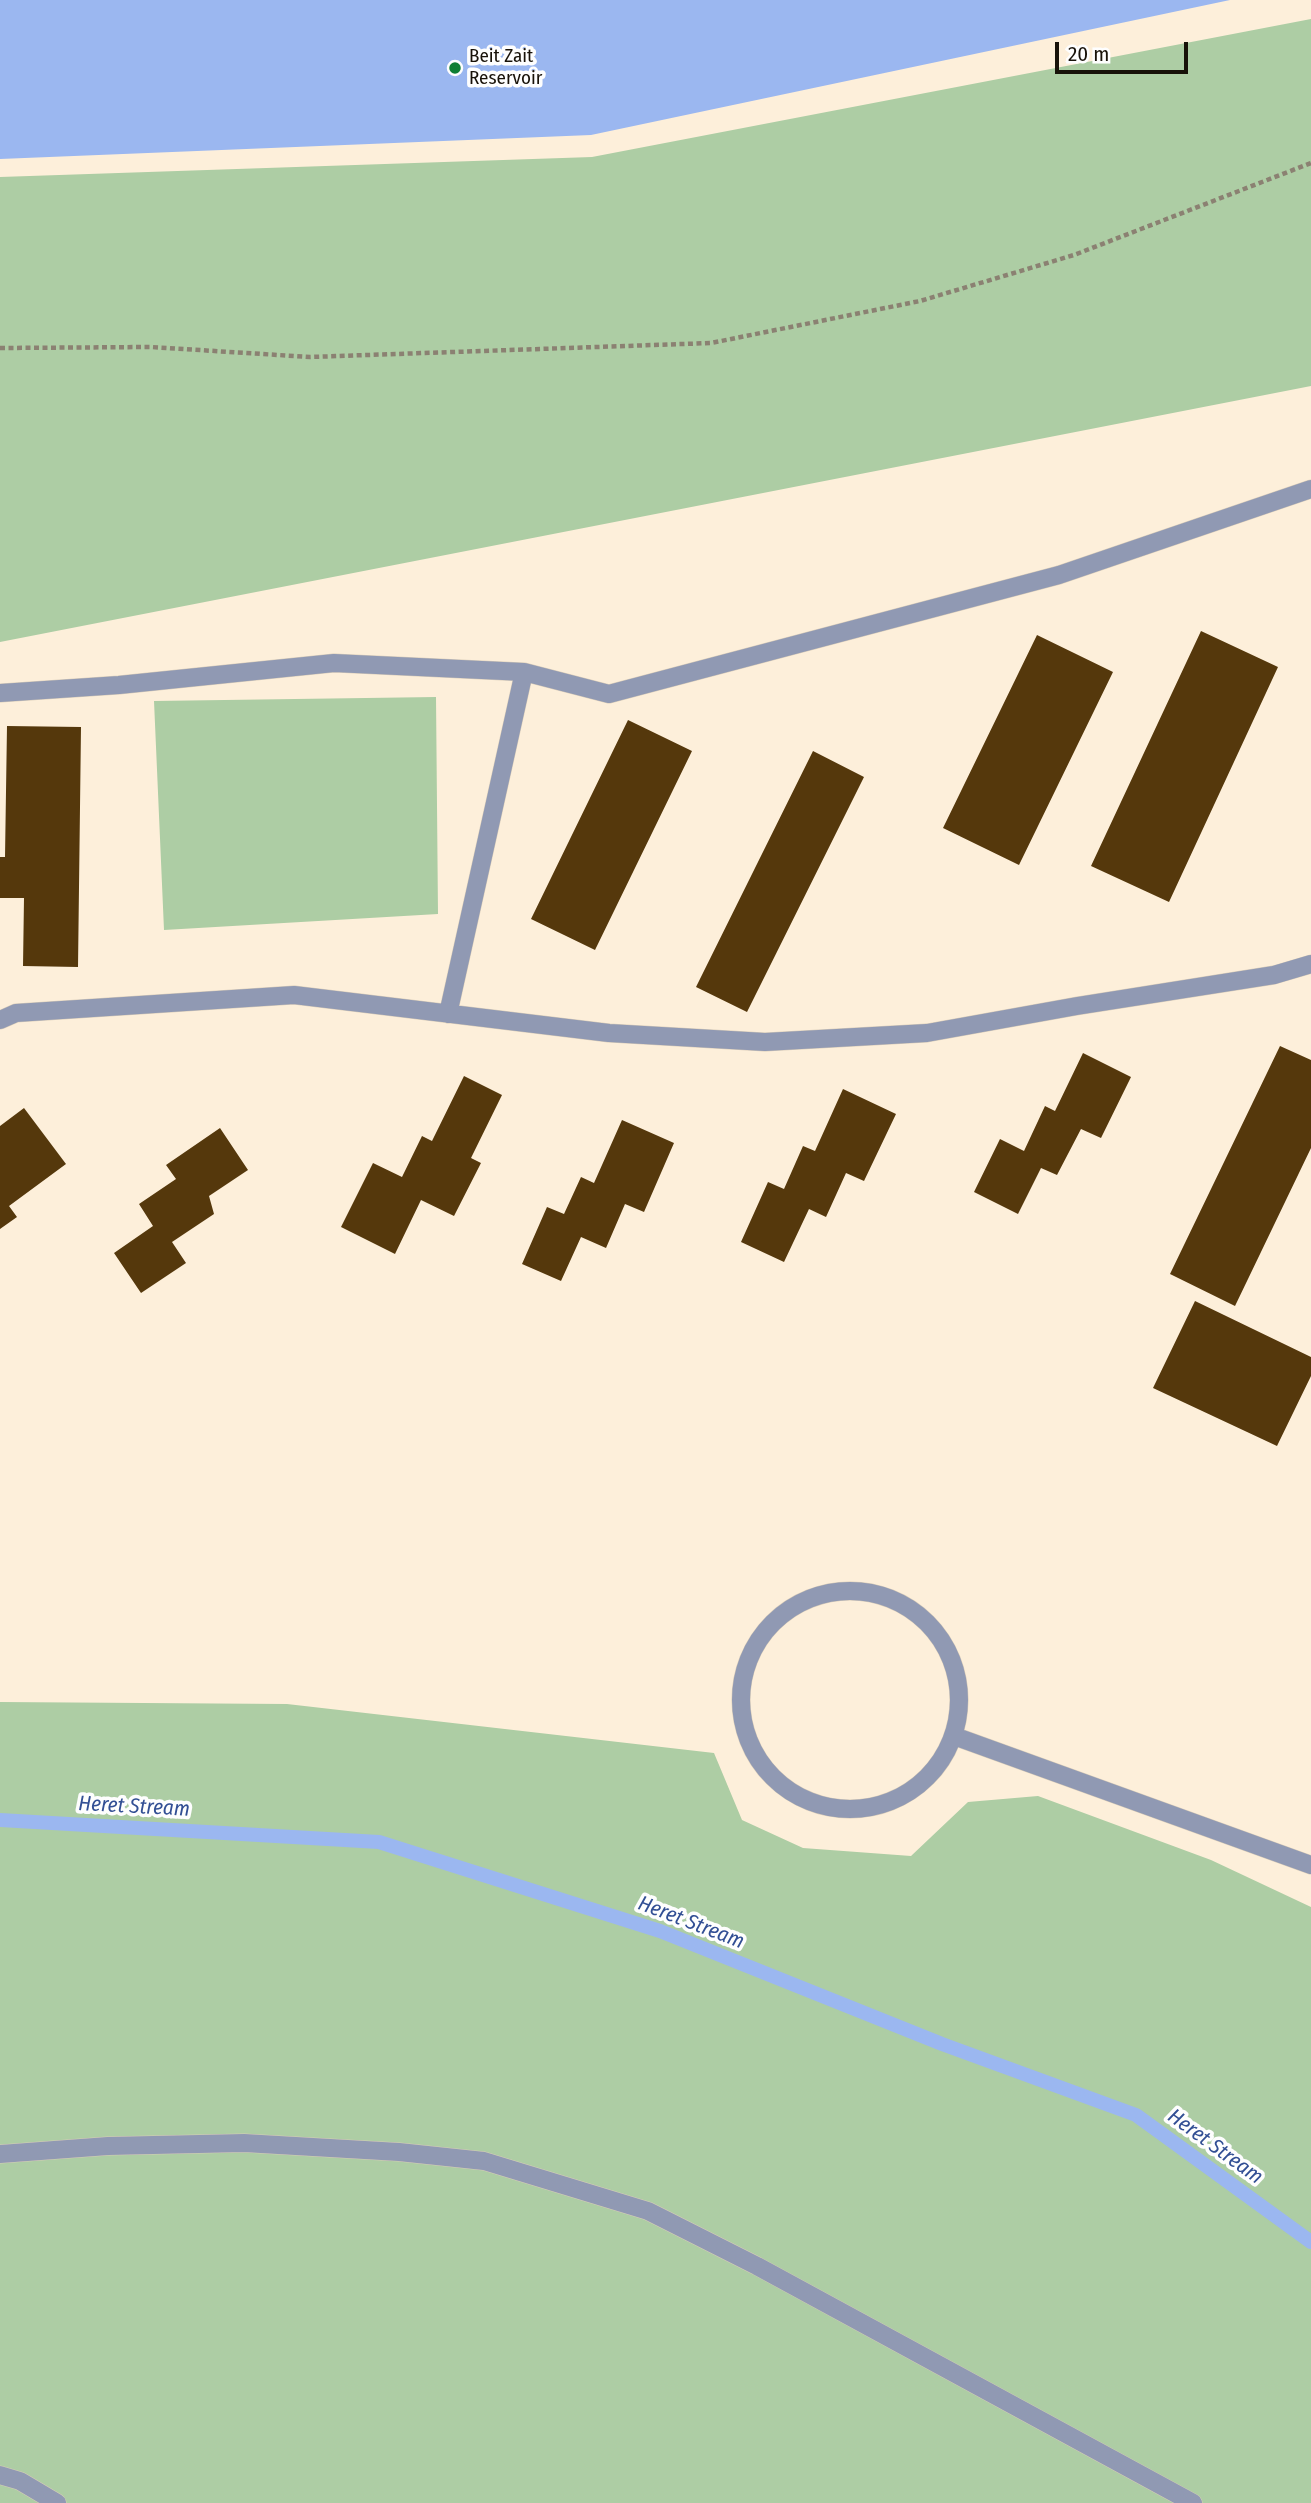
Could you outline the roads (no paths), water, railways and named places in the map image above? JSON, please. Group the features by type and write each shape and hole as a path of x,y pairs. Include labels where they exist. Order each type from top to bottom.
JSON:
{"street":[{"path":"0,693 119,685 334,663 524,672 609,694 1059,575 1311,489"},
{"path":"448,1014 524,672"},
{"path":"0,1020 16,1013 294,995 609,1032 765,1042 928,1033 1275,975 1311,964"},
{"path":"832,1591 870,1591 906,1605 934,1628 953,1661 960,1698 954,1736 936,1768 907,1793 872,1808 834,1809 791,1794 763,1768 745,1734 740,1696 748,1658 766,1628 796,1604 832,1591"},
{"path":"954,1736 1311,1865"},
{"path":"0,2154 108,2146 244,2143 399,2152 484,2161 648,2211 757,2266 1193,2503"},
{"path":"0,2475 20,2481 57,2503"}],"water":[{"name":"Beit Zait Reservoir","path":"0,0 1230,0 591,135 0,159"}],"waterway":[{"name":"Heret Stream","path":"0,1820 379,1842 660,1931 942,2044 1136,2115 1311,2242"}],"place":[{"name":"Beit Zait Reservoir","path":"455,68"}]}
